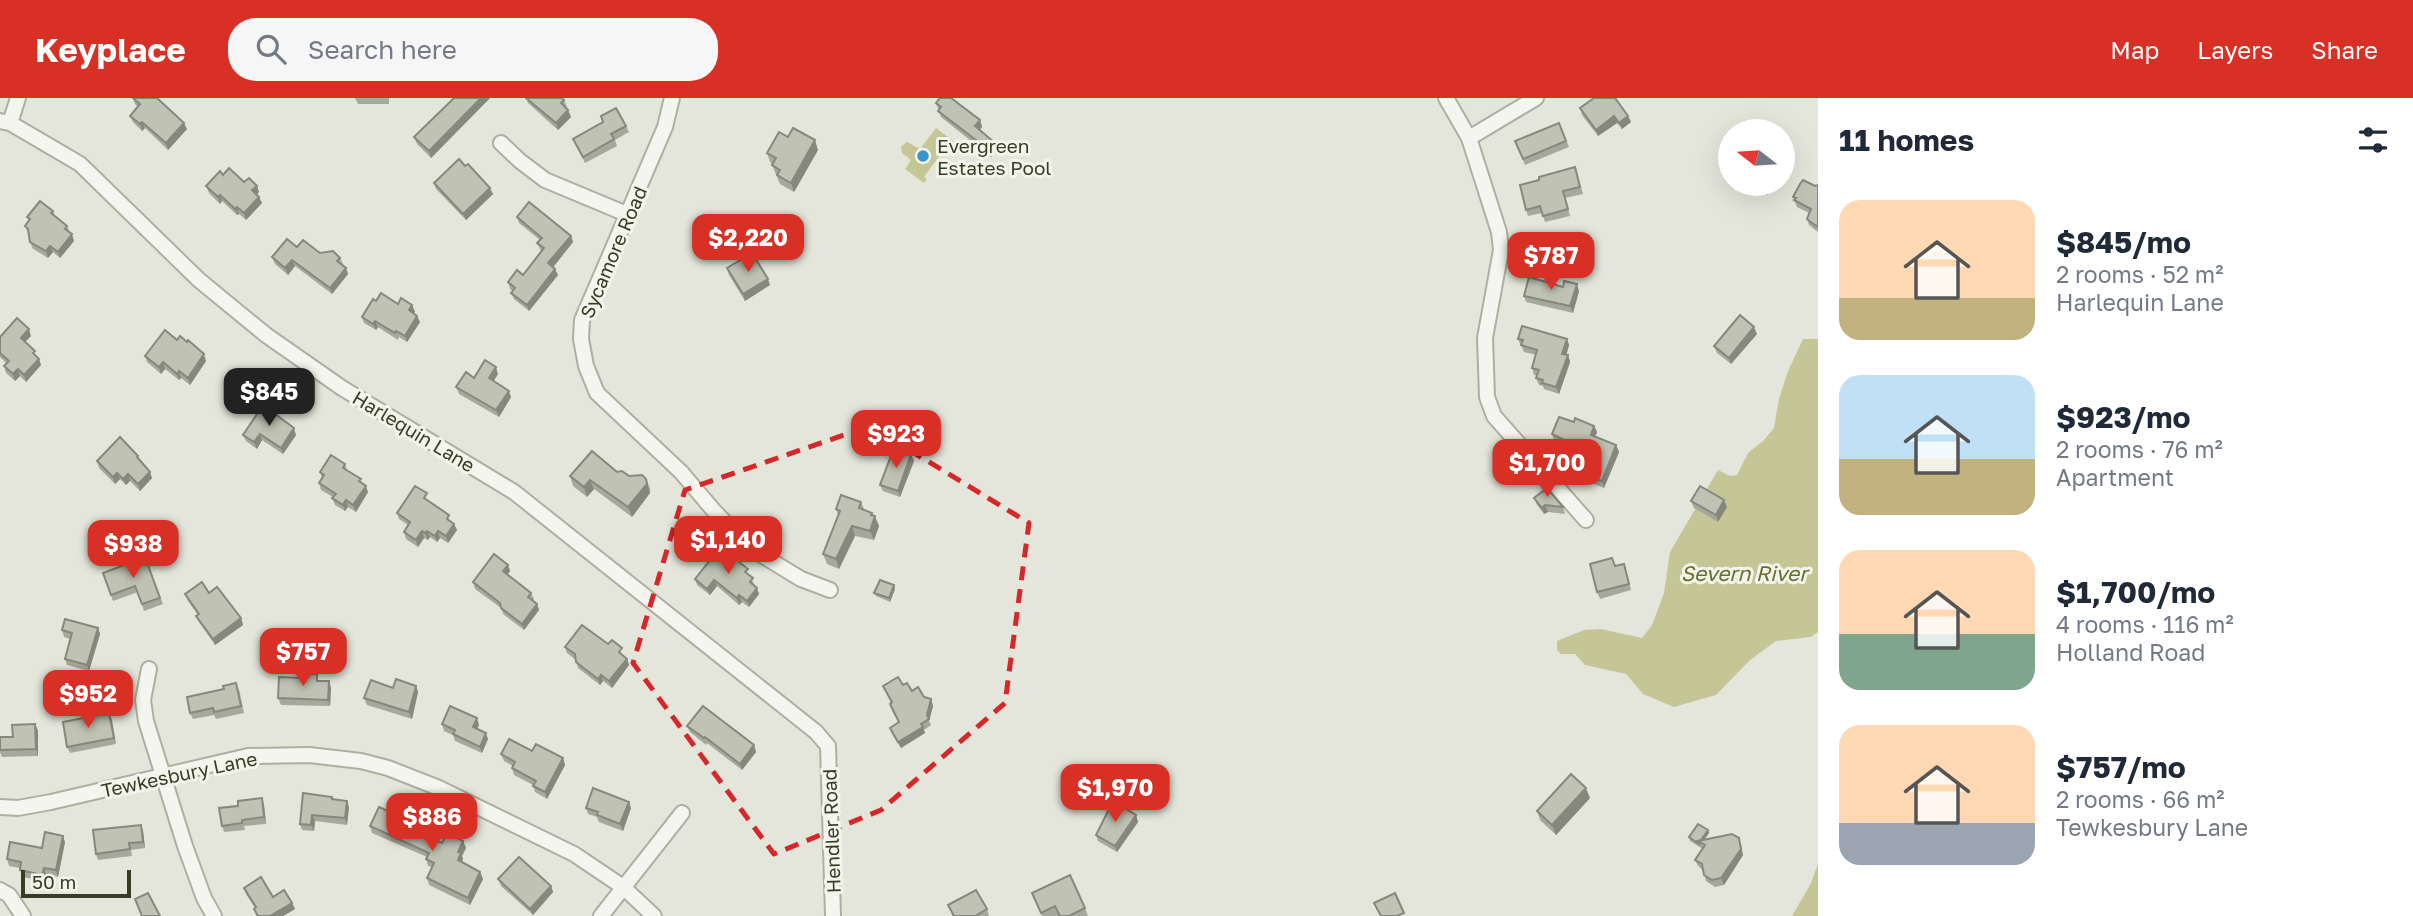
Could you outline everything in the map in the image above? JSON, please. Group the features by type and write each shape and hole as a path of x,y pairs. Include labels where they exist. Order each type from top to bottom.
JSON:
{"street":[{"path":"5,122 18,98"},
{"name":"Sycamore Road","path":"672,98 665,127 582,320 581,339 586,366 597,393 681,472 750,548 801,579 830,590"},
{"path":"1446,98 1469,138 1495,215 1501,250 1485,338 1487,397 1494,416 1586,520"},
{"path":"1469,138 1536,98"},
{"name":"Harlequin Lane","path":"5,122 80,164 199,280 266,335 342,388 514,492 816,732 828,746"},
{"path":"501,142 520,162 545,180 629,215"},
{"path":"149,669 143,700 145,711 189,856 204,898 214,916"},
{"name":"Hendler Road","path":"828,746 833,916"},
{"name":"Tewkesbury Lane","path":"0,807 18,808 51,802 248,756 309,755 361,761 388,768 439,788 574,854 623,887 654,916"},
{"path":"601,916 682,813"},
{"path":"0,890 9,895 23,916"}],"highlighted area":[{"path":"870,426 1029,523 1005,703 881,810 774,854 633,663 685,490"}],"water":[{"name":"Evergreen Estates Pool","path":"936,128 955,142 952,146 948,144 924,177 927,179 924,183 905,169 911,160 902,153 901,147 907,142 920,149"},
{"name":"Severn River","path":"1803,339 1818,339 1818,632 1811,637 1776,641 1750,660 1716,695 1674,707 1643,694 1626,674 1585,665 1575,654 1561,654 1557,650 1557,641 1584,630 1601,629 1642,638 1652,625 1664,593 1670,552 1718,470 1730,476 1737,475 1748,453 1774,428 1788,371"},
{"path":"1818,864 1818,916 1792,916 1810,885"}],"building":[{"path":"133,98 157,98 184,123 166,143 142,122 140,124 130,116 140,104"},
{"path":"454,98 481,98 429,151 414,137"},
{"path":"526,98 562,98 564,100 561,103 568,110 556,123"},
{"path":"940,98 951,98 980,120 975,126 995,143 989,150 938,111 941,107 936,103"},
{"path":"1594,98 1615,98 1628,116 1619,123 1614,116 1596,130 1580,108"},
{"path":"616,108 626,126 611,134 614,139 583,157 573,139 603,122 601,116"},
{"path":"1559,123 1566,141 1523,159 1515,141"},
{"path":"793,128 815,140 791,183 777,175 780,170 772,165 776,158 767,153 779,132 788,137"},
{"path":"459,159 465,166 468,164 490,188 463,214 434,183"},
{"path":"1575,167 1580,187 1563,191 1568,209 1543,216 1540,206 1526,210 1520,185"},
{"path":"229,168 244,182 249,178 257,186 252,190 259,197 244,213 206,186 220,171 223,175"},
{"path":"1803,180 1818,185 1818,227 1807,219 1811,209 1794,200"},
{"path":"40,201 53,211 51,213 67,226 65,229 72,234 58,252 50,246 46,251 30,242 25,226 30,219 27,217"},
{"path":"529,202 571,236 548,263 555,269 527,305 511,293 515,288 508,282 517,270 523,275 544,248 537,243 542,238 517,217"},
{"path":"287,239 297,247 303,240 320,253 333,251 340,258 337,261 346,268 330,288 292,260 285,268 272,257"},
{"path":"752,253 768,279 743,294 727,268"},
{"path":"1529,277 1563,287 1564,281 1577,284 1570,306 1524,296"},
{"path":"381,293 398,304 401,298 412,305 409,310 417,316 405,336 362,317 373,299 376,301"},
{"path":"1740,315 1754,327 1729,358 1714,346"},
{"path":"17,318 29,329 21,338 35,351 33,353 39,359 24,375 18,369 13,374 4,366 9,361 0,353 0,337"},
{"path":"1522,326 1567,339 1562,354 1568,355 1556,387 1536,378 1539,370 1532,368 1537,350 1521,345 1523,340 1518,339"},
{"path":"165,330 177,340 180,336 187,342 188,340 204,354 188,378 179,371 177,374 163,362 159,367 145,356"},
{"path":"485,360 496,367 489,378 509,391 496,410 456,387 466,372 474,378"},
{"path":"263,405 294,428 281,448 260,434 254,442 243,435"},
{"path":"1559,417 1574,422 1575,418 1594,426 1591,435 1616,445 1602,481 1585,475 1590,462 1562,451 1566,441 1552,434"},
{"path":"120,437 150,472 138,484 128,474 123,479 117,473 113,477 97,461"},
{"path":"894,448 911,454 898,491 880,485"},
{"path":"592,451 617,472 622,471 629,476 642,475 646,479 647,484 628,507 590,480 584,487 570,476"},
{"path":"331,455 345,464 343,468 361,479 359,481 366,486 353,505 346,500 343,505 332,498 336,494 319,483 324,475 320,472"},
{"path":"415,486 427,493 424,498 449,515 447,519 454,524 446,536 438,531 435,536 422,531 416,540 404,532 410,522 397,513"},
{"path":"1700,486 1724,500 1716,515 1691,501"},
{"path":"1547,488 1563,507 1545,505 1542,508 1534,498"},
{"path":"841,495 861,502 859,508 875,516 870,531 852,526 836,559 823,554 840,511 836,509"},
{"path":"718,550 730,560 733,557 748,569 745,572 753,578 750,582 757,588 747,601 739,595 737,598 714,580 707,589 695,579"},
{"path":"494,554 508,565 503,571 531,593 528,597 537,604 522,624 473,582"},
{"path":"145,557 160,598 142,604 135,586 111,595 103,573"},
{"path":"1612,558 1615,566 1624,564 1629,584 1597,592 1590,564"},
{"path":"880,580 894,585 889,598 874,593"},
{"path":"202,582 209,593 217,587 241,618 213,639 196,616 199,614 185,594"},
{"path":"65,619 98,628 87,665 65,659 72,633 62,630"},
{"path":"582,625 608,644 612,640 622,648 619,652 627,659 609,681 601,675 598,679 581,666 576,662 575,654 565,647"},
{"path":"301,674 317,674 317,681 329,681 328,700 278,698 279,677 301,678"},
{"path":"898,677 903,685 907,683 912,691 918,687 924,697 931,699 927,715 929,719 921,724 923,727 898,742 890,728 899,722 883,686"},
{"path":"396,679 416,686 409,712 364,698 371,680 393,688"},
{"path":"236,683 241,706 214,712 213,708 190,713 187,697 224,689 223,686"},
{"path":"450,706 477,718 473,727 486,733 480,747 453,734 455,730 442,724"},
{"path":"703,706 754,745 740,764 687,726"},
{"path":"109,713 114,738 67,747 63,722"},
{"path":"35,724 36,749 0,750 0,737 13,737 12,725"},
{"path":"509,739 532,751 536,744 563,758 545,792 533,786 536,781 512,768 515,762 501,754"},
{"path":"1571,774 1586,788 1552,825 1537,811"},
{"path":"593,788 629,802 620,824 586,808"},
{"path":"303,793 347,801 345,818 312,815 311,825 300,824"},
{"path":"262,798 264,817 222,826 219,808 238,806 238,801"},
{"path":"1112,803 1136,815 1115,846 1096,835"},
{"path":"379,807 401,817 400,821 442,843 447,833 463,841 458,860 480,872 468,898 427,878 434,863 426,859 429,853 370,826"},
{"path":"1698,824 1708,830 1698,841 1699,844 1689,837"},
{"path":"141,825 143,842 129,843 130,849 96,854 93,830"},
{"path":"45,832 63,836 56,870 44,868 42,875 20,870 21,862 7,859 10,842 42,848"},
{"path":"1732,834 1739,838 1741,849 1721,878 1712,880 1704,875 1702,864 1695,860 1705,845 1698,841"},
{"path":"519,857 551,886 530,909 498,879"},
{"path":"1070,875 1085,908 1069,916 1060,916 1055,906 1041,913 1032,893"},
{"path":"261,877 273,897 284,890 292,903 270,916 258,916 254,909 256,907 244,888"},
{"path":"976,890 987,909 975,916 954,916 948,905"},
{"path":"148,893 160,916 142,916 135,899"},
{"path":"1395,893 1404,913 1381,916 1374,903"}],"place":[{"name":"Evergreen Estates Pool","path":"923,156"}]}
